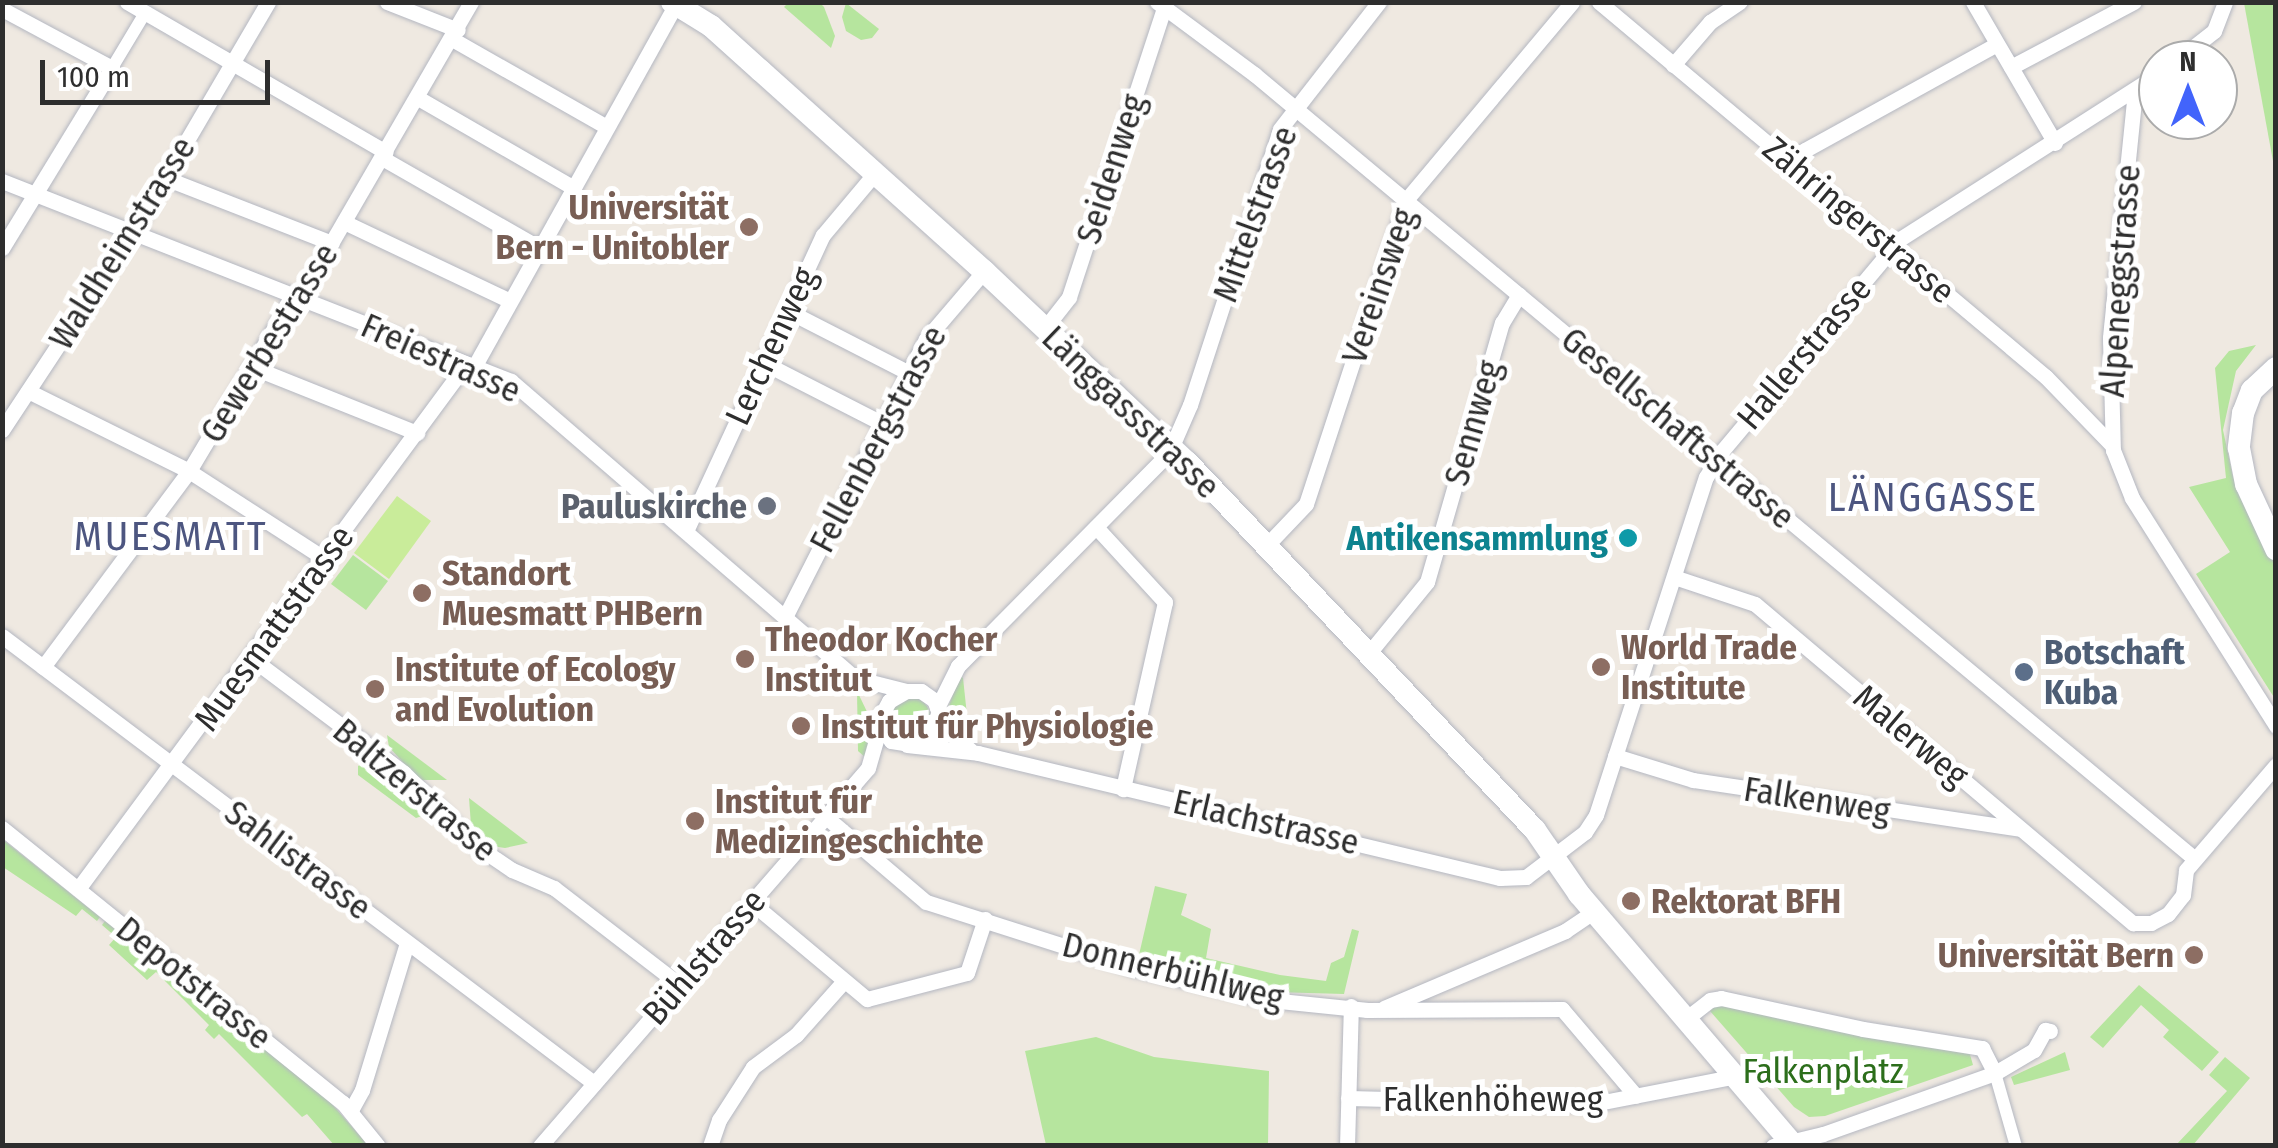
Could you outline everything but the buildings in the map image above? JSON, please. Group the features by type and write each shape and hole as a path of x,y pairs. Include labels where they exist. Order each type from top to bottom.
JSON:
{"main road":[{"name":"Länggassstrasse","path":"675,3 713,28 875,173 1172,448 1535,830 1554,858"},
{"path":"2276,368 2259,380 2246,403 2239,448 2246,484 2276,549"},
{"path":"1554,858 1738,1076 1786,1144"}],"street":[{"path":"127,2 540,248"},
{"path":"387,2 455,34 608,127"},
{"name":"Gewerbestrasse","path":"43,667 189,471 332,243 471,2"},
{"name":"Mittelstrasse","path":"1172,448 1190,404 1276,139 1294,108 1379,2"},
{"name":"Vereinsweg","path":"1266,546 1306,504 1406,200 1572,2"},
{"name":"Zähringerstrasse","path":"1598,2 2046,376 2112,445"},
{"path":"1673,65 1710,22 1740,2"},
{"path":"1973,2 2055,143"},
{"path":"2011,67 2134,2"},
{"path":"2203,40 2214,31 2225,2"},
{"name":"Muesmattstrasse","path":"78,889 470,365 574,188 675,3"},
{"name":"Waldheimstrasse","path":"2,430 132,232 232,64 263,4"},
{"name":"Gesellschaftsstrasse","path":"1163,4 1406,200 2195,860"},
{"name":"Seidenweg","path":"1046,328 1069,298 1163,4"},
{"path":"2,9 112,68"},
{"path":"2,248 145,13"},
{"path":"1792,163 1805,150 1998,44"},
{"name":"Hallerstrasse","path":"1554,858 1592,824 1706,477 1715,462 1900,238 2138,90"},
{"name":"Alpeneggstrasse","path":"2135,92 2110,338 2112,445 2136,505 2276,726"},
{"path":"418,98 574,188"},
{"name":"Lerchenweg","path":"686,531 828,226 875,173"},
{"path":"165,178 332,243"},
{"name":"Freiestrasse","path":"2,181 470,365 528,393 859,681 881,721"},
{"path":"344,222 510,301"},
{"name":"Fellenbergstrasse","path":"784,617 938,321 984,271"},
{"name":"Sennweg","path":"1369,653 1427,582 1502,323 1519,295"},
{"path":"788,311 908,373"},
{"path":"764,363 882,424"},
{"path":"252,367 417,433"},
{"path":"28,390 189,471 324,559"},
{"path":"958,666 927,736 906,745 891,741 881,721 886,704 958,666 1172,448"},
{"path":"1096,527 1166,604 1124,788"},
{"name":"Malerweg","path":"1674,577 1755,604 2133,923 2151,923 2168,914 2182,895 2184,874 2195,860"},
{"name":"Sahlistrasse","path":"2,636 594,1083"},
{"name":"Baltzerstrasse","path":"251,658 404,773 478,848 512,870 554,888 680,985"},
{"name":"Freiestrasse","path":"859,681 910,690"},
{"path":"910,690 930,696 952,736 973,752"},
{"name":"Bühlstrasse","path":"868,768 881,721"},
{"name":"Erlachstrasse","path":"906,745 973,752 1500,878 1522,878 1554,858"},
{"name":"Bühlstrasse","path":"540,1146 868,768 906,745"},
{"name":"Falkenweg","path":"1615,756 1693,780 2022,830"},
{"path":"2195,860 2276,765"},
{"name":"Donnerbühlweg","path":"826,817 921,899 1134,968 1270,1000 1381,1010"},
{"name":"Depotstrasse","path":"2,828 351,1110 378,1146"},
{"path":"752,903 842,982 870,999 962,976 970,970 985,920"},
{"path":"1381,1010 1566,931 1595,911"},
{"path":"351,1110 362,1090 407,943"},
{"path":"710,1146 719,1120 753,1067 796,1034 842,982"},
{"path":"1687,1018 1710,1000 1721,998 1863,1030 1982,1048 1995,1073 2016,1146"},
{"name":"Falkenhöheweg","path":"1347,1146 1351,1006"},
{"name":"Falkenhöheweg","path":"1381,1010 1562,1009 1636,1096"},
{"path":"1786,1144 1995,1073 2034,1050 2045,1030 2050,1031"},
{"name":"Falkenhöheweg","path":"1348,1098 1593,1104 1738,1076"}],"green space":[{"path":"789,2 820,3 824,7 835,36 831,48 784,7"},
{"path":"846,3 879,29 872,38 861,40 846,31 842,17"},
{"path":"2244,3 2275,3 2275,172"},
{"path":"2256,345 2236,371 2223,430 2233,477 2275,551 2275,699 2196,574 2230,552 2189,487 2226,478 2215,368 2229,351"},
{"path":"397,496 431,521 389,579 354,553"},
{"path":"353,555 388,581 366,610 331,584"},
{"path":"960,675 970,743 954,728 947,711"},
{"path":"857,691 871,720 866,758 858,751"},
{"path":"910,697 924,703 930,717 924,731 910,737 896,731 890,717 896,703"},
{"path":"387,735 447,780 419,780 389,747"},
{"path":"369,761 386,768 421,799 425,815 416,818 358,775 358,766"},
{"path":"469,798 528,843 505,848 485,845 471,825"},
{"path":"2,839 100,917 97,921 82,909 76,916 3,867"},
{"path":"1155,886 1187,894 1181,915 1211,929 1206,958 1280,975 1326,981 1331,963 1344,957 1352,929 1359,931 1344,994 1272,992 1138,959"},
{"path":"105,921 331,1103 368,1145 334,1145 307,1114 302,1117 219,1034 214,1039 205,1030 209,1025 156,972 147,980 109,945 116,937 102,925"},
{"path":"2139,985 2219,1052 2202,1071 2163,1037 2169,1030 2141,1005 2103,1048 2090,1037"},
{"name":"Falkenplatz","path":"1716,1005 1969,1051 1973,1065 1825,1116 1809,1117 1794,1107 1710,1011"},
{"path":"1096,1037 1154,1057 1269,1071 1268,1145 1046,1145 1025,1051"},
{"path":"2065,1052 2070,1070 2014,1085 2011,1077"},
{"path":"2225,1057 2250,1078 2193,1145 2176,1145 2227,1091 2209,1075"}],"place":[{"name":"Universität Bern - Unitobler","path":"749,227"},
{"name":"Pauluskirche","path":"767,506"},
{"name":"Antikensammlung","path":"1628,538"},
{"name":"Standort Muesmatt PHBern","path":"422,593"},
{"name":"Theodor Kocher Institut","path":"745,659"},
{"name":"World Trade Institute","path":"1601,667"},
{"name":"Botschaft Kuba","path":"2024,672"},
{"name":"Institute of Ecology and Evolution","path":"375,689"},
{"name":"Institut für Physiologie","path":"801,726"},
{"name":"Institut für Medizingeschichte","path":"695,821"},
{"name":"Rektorat BFH","path":"1631,901"},
{"name":"Universität Bern","path":"2194,955"}],"district":[{"name":"LÄNGGASSE","path":"1933,498"},
{"name":"MUESMATT","path":"171,537"}]}
